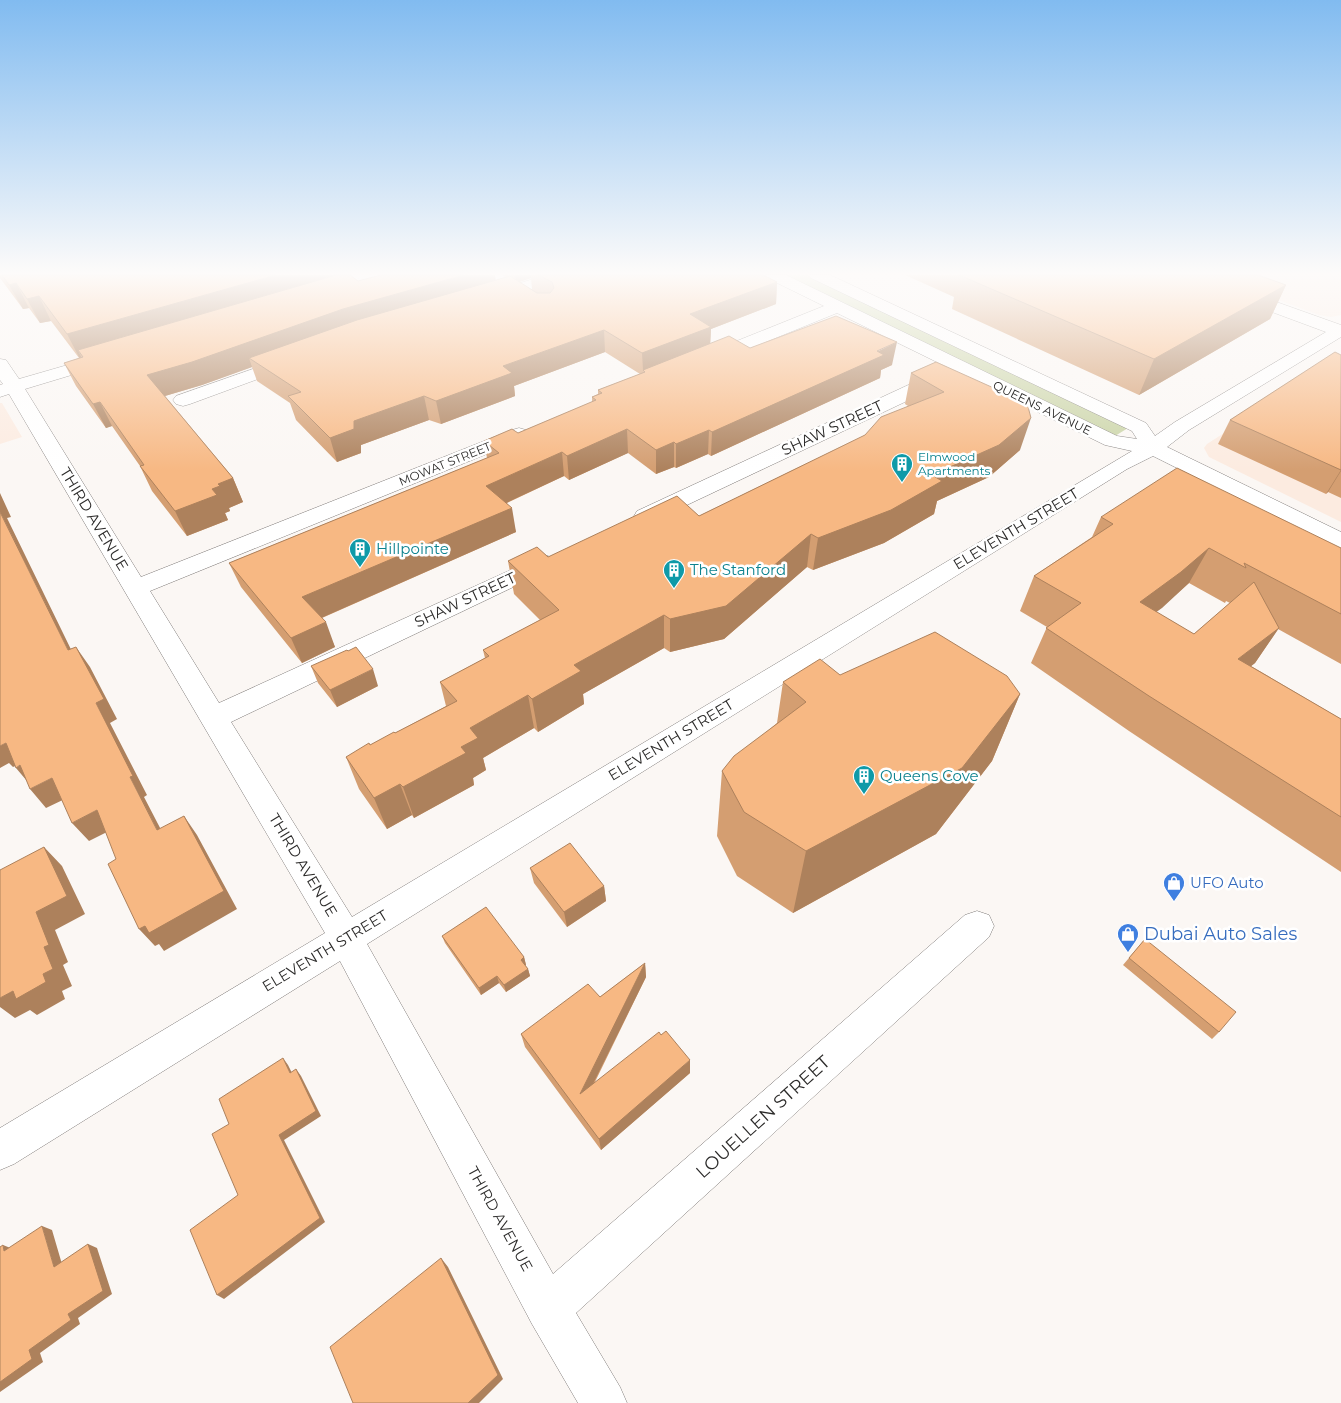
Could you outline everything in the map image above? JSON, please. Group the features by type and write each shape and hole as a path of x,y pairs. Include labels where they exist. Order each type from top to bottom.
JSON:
{"street":[{"path":"689,366 753,340"},
{"name":"QUEENS AVENUE","path":"905,340 1112,441 1153,448 1341,541"},
{"name":"QUEENS AVENUE","path":"956,340 1139,427 1153,448"},
{"name":"ELEVENTH STREET","path":"0,1150 1120,465 1153,448 1182,426 1324,340"},
{"path":"7,389 115,356"},
{"path":"183,400 302,357"},
{"name":"THIRD AVENUE","path":"0,364 7,389 136,588 346,938 548,1308 604,1403"},
{"name":"SHAW STREET","path":"623,526 961,368"},
{"name":"MOWAT STREET","path":"136,588 541,426"},
{"name":"SHAW STREET","path":"214,718 560,556"},
{"name":"LOUELLEN STREET","path":"548,1308 977,926"}],"shaded area":[{"path":"1341,358 1341,522 1209,457 1204,448 1207,444"},
{"path":"0,403 2,403 22,437 0,444"}],"green space":[{"path":"920,340 945,340 1128,428 1115,436"}],"building":[{"path":"111,340 253,340 192,362 147,375 233,478 218,484 220,486 212,489 217,495 175,511 140,466 144,465 100,402 93,404 64,363 83,357 78,350"},
{"path":"299,340 575,340 503,366 512,373 436,401 424,396 354,421 354,429 330,438 288,396 301,392 249,358"},
{"path":"621,340 675,340 642,353"},
{"path":"718,340 737,340 750,348 770,340 897,342 877,351 884,355 712,432 709,430 656,450 627,429 567,456 562,452 486,486 512,508 302,597 326,622 291,638 229,563 499,453 484,441 512,429 518,433 596,400 592,397 602,393 598,390 645,372 643,370"},
{"path":"1111,340 1187,340 1154,359"},
{"path":"1335,352 1341,355 1341,470 1230,420"},
{"path":"936,362 1027,403 1031,418 999,445 932,475 942,481 891,510 818,538 811,534 726,606 670,619 664,615 574,665 581,671 532,699 528,695 470,728 478,738 461,747 466,753 403,787 400,784 374,798 346,757 369,743 370,745 457,701 440,682 489,656 483,650 559,610 508,561 537,547 548,557 677,496 699,516 865,435 881,417 944,392 911,373"},
{"path":"1177,468 1341,548 1341,614 1244,563 1246,568 1209,548 1181,572 1140,602 1194,634 1254,582 1279,628 1238,659 1341,719 1341,817 1149,696 1046,628 1081,603 1034,576 1113,524 1101,517"},
{"path":"0,512 68,650 76,647 104,699 96,703 133,776 130,777 157,830 184,816 224,891 149,933 145,926 139,929 108,864 116,859 97,810 72,823 52,778 30,789 20,765 16,768 6,743 0,746"},
{"path":"935,632 1007,676 1020,694 962,768 806,851 744,812 722,771 734,756 806,702 783,682 820,659 840,675"},
{"path":"356,647 373,669 330,690 311,666"},
{"path":"570,843 604,886 564,912 530,868"},
{"path":"44,847 67,896 36,912 49,945 44,947 53,969 43,974 46,982 16,999 13,991 0,998 0,870"},
{"path":"486,907 524,957 521,960 528,969 504,985 497,976 479,988 442,936"},
{"path":"1145,939 1236,1012 1219,1032 1129,958"},
{"path":"645,963 580,1094 659,1032 661,1035 666,1031 690,1060 599,1139 521,1034 588,984 600,997"},
{"path":"283,1058 290,1073 296,1069 316,1111 279,1135 320,1218 217,1295 190,1230 238,1195 212,1134 229,1124 219,1099"},
{"path":"42,1226 54,1267 88,1244 103,1291 68,1314 71,1320 29,1350 32,1359 0,1382 0,1247 3,1245 4,1251"},
{"path":"441,1258 498,1375 468,1403 353,1403 330,1347"}],"place":[{"name":"Elmwood Apartments","path":"902,483"},
{"name":"Hillpointe","path":"360,568"},
{"name":"The Stanford","path":"674,589"},
{"name":"Queens Cove","path":"864,795"},
{"name":"UFO Auto","path":"1174,902"},
{"name":"Dubai Auto Sales","path":"1128,953"}]}
